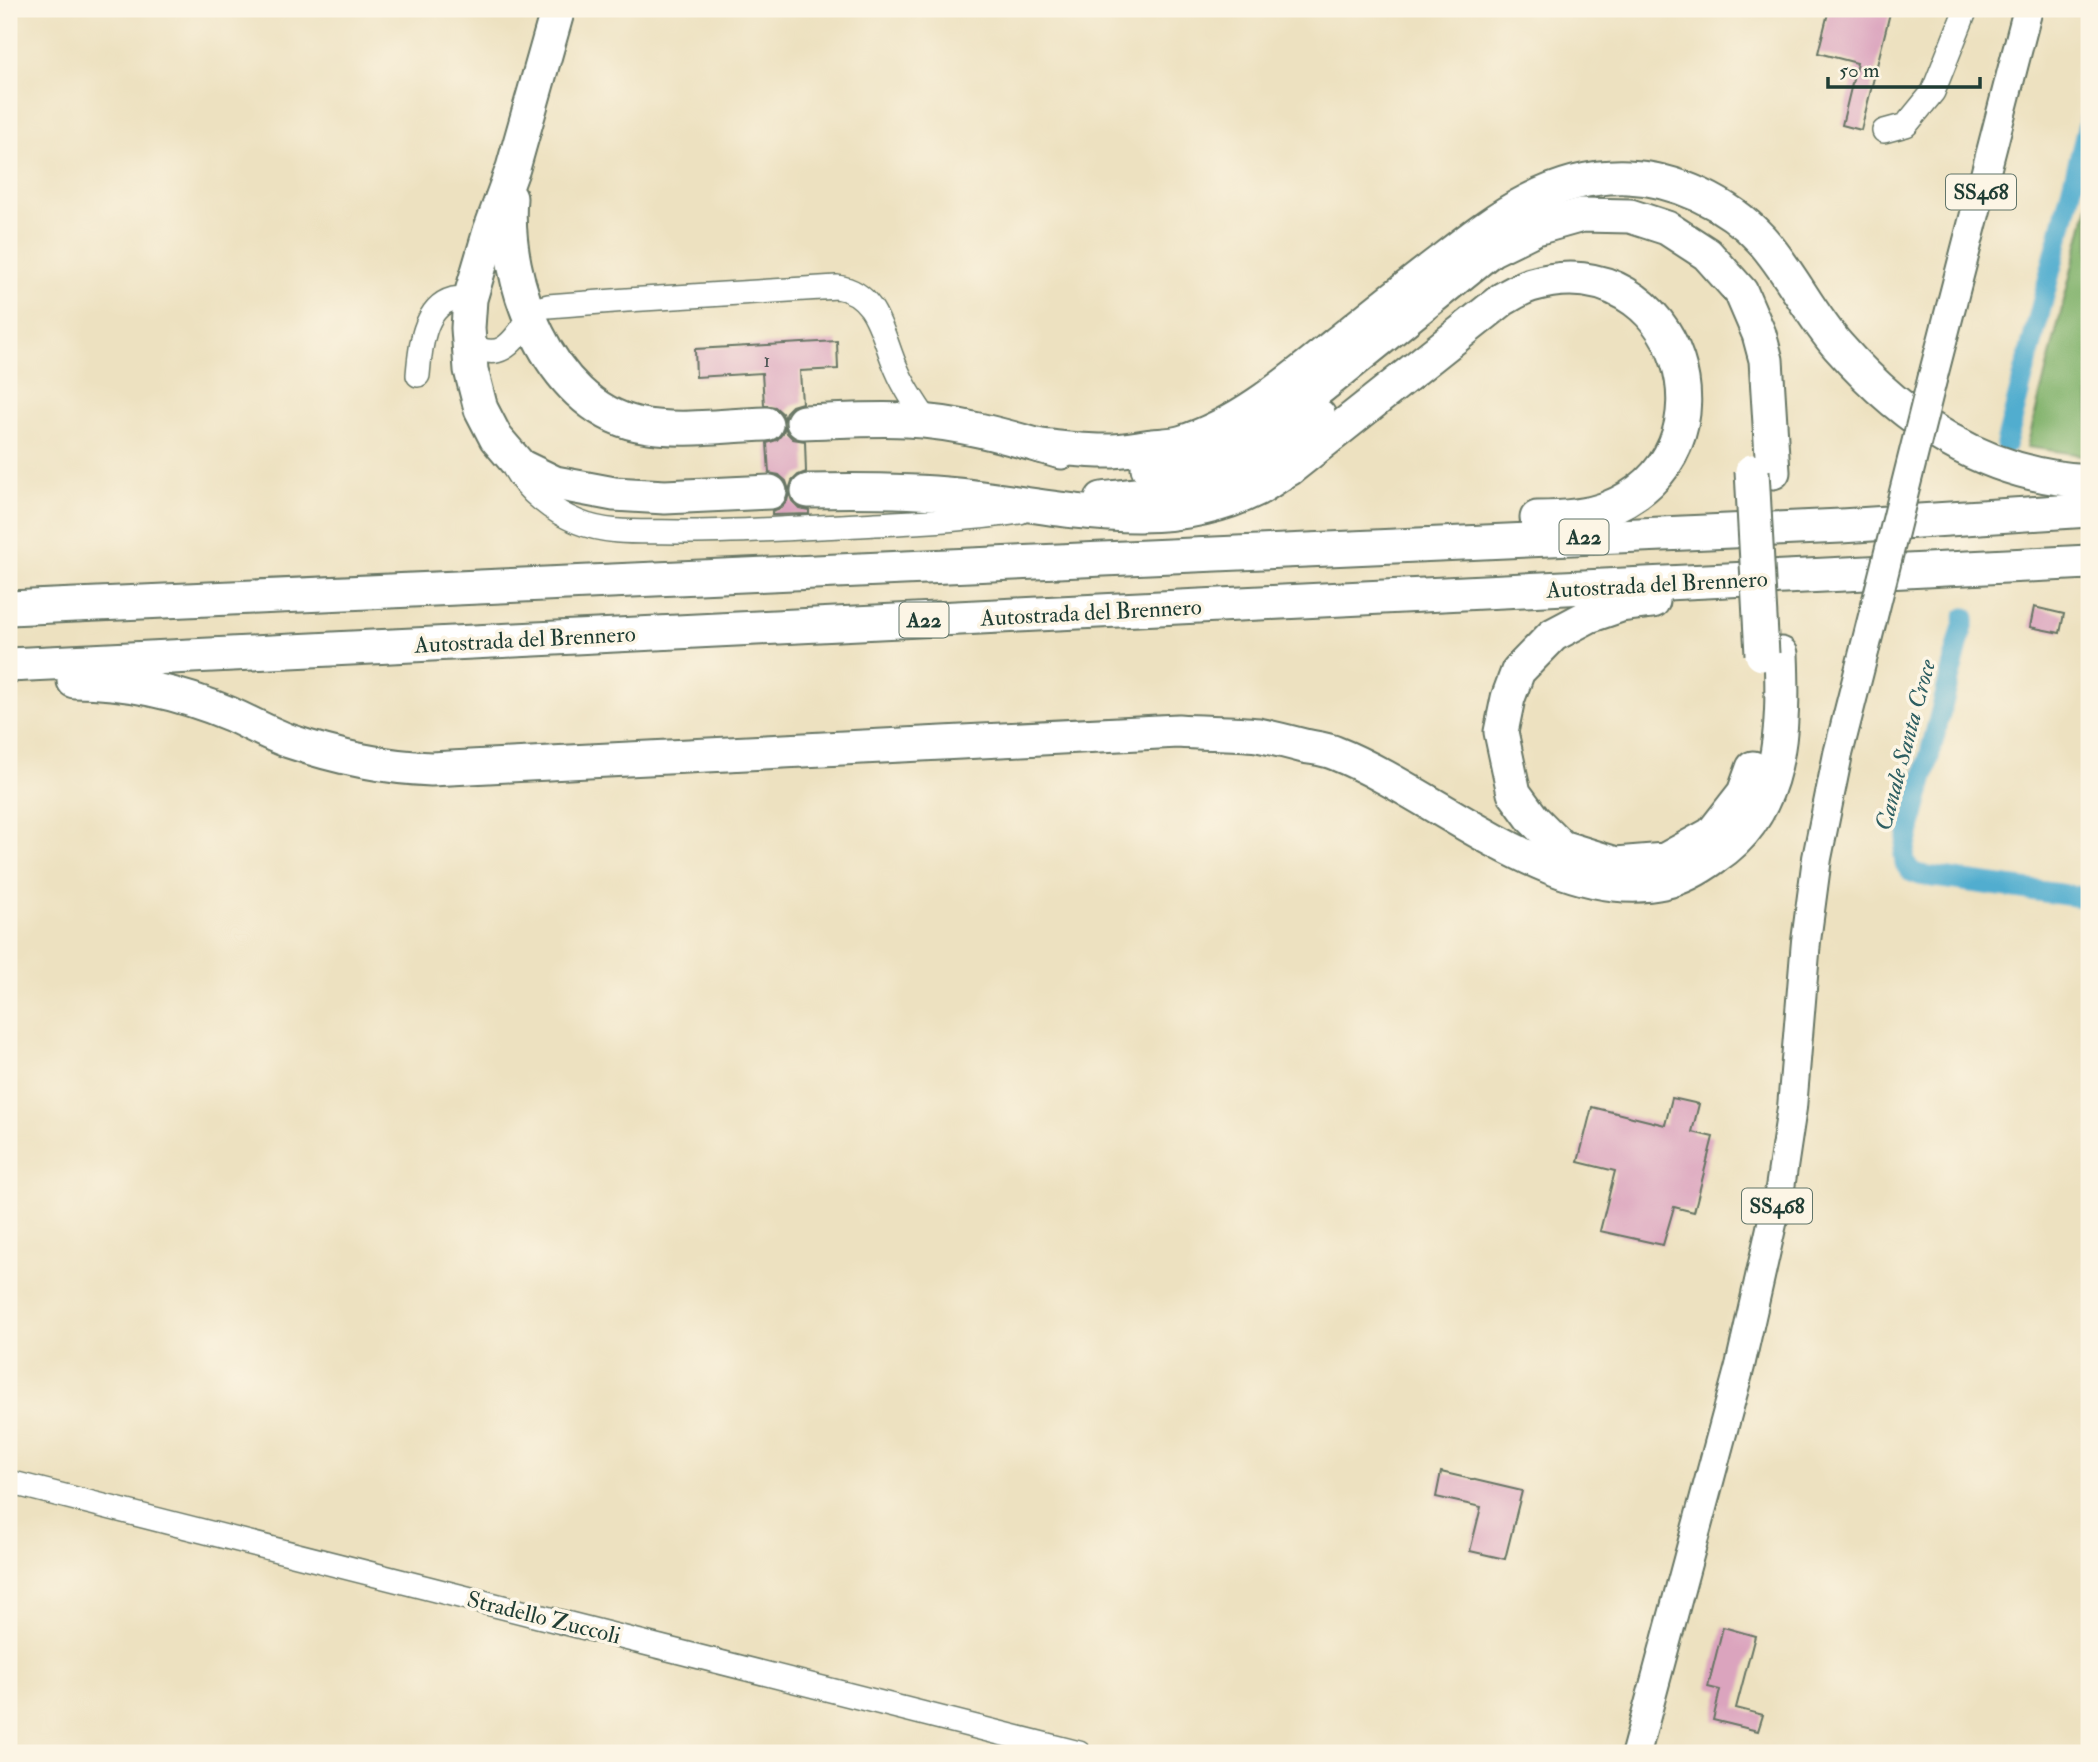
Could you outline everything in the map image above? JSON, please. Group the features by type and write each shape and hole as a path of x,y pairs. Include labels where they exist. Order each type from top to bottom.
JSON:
{"highway":[{"path":"558,9 513,168 490,231 470,299 471,370 481,409 496,438 520,467 555,483 614,494 665,497 770,492"},
{"path":"513,168 509,211 517,284 551,358 571,384 590,403 635,423 660,428 766,424"},
{"path":"1040,446 1105,451 1181,443 1205,433 1241,415 1301,372 1487,225 1541,194 1566,185 1593,178 1627,177 1653,179 1683,188 1724,210 1751,231 1760,239 1837,344 1891,400 1925,426 1962,448 2019,470 2058,480 2089,481"},
{"path":"9,682 89,681 137,684 229,713 288,740 358,761 431,769 1178,731 1258,735 1334,752 1409,790 1545,866 1599,884 1631,887 1667,882 1699,868 1728,848 1750,824 1765,797 1775,769 1781,737 1772,654 1763,472 1766,360 1759,334 1741,292 1707,254 1667,228 1629,216 1582,215 1536,228 1491,250 1321,387 1244,443 1217,456 1191,463 1157,469 1113,468 1040,446 928,422 803,422"},
{"path":"1048,507 1193,484 1232,472 1285,443 1479,286 1522,255 1557,240 1583,234 1609,234 1661,247 1700,274 1715,291 1731,320 1745,359 1763,472"},
{"path":"808,491 877,490 955,495 1087,514 1155,516 1191,511 1229,500 1257,488 1289,469 1503,299 1529,285 1555,280 1600,282 1619,290 1642,306 1660,323 1677,355 1684,376 1685,398 1680,435 1660,471 1636,493 1605,510 1561,517 1493,520 1078,560"},
{"name":"A22","path":"9,608 1842,526 2089,510"},
{"name":"Autostrada del Brennero","path":"9,665 2089,562"},
{"path":"1772,654 1759,748 1744,793 1712,834 1665,859 1616,864 1562,847 1533,819 1514,793 1501,732 1508,698 1518,671 1553,635 1588,616 1621,605 1840,575"}],"main road":[{"name":"SS468","path":"1636,1753 1740,1366 1780,1188 1792,1108 1806,940 1817,858 1838,754 2028,9"}],"street":[{"path":"1884,131 1906,125 1933,92 1966,9"},
{"path":"469,343 478,350 503,350 512,342 530,313 548,306 837,287 859,295 875,314 900,379 928,422"},
{"path":"418,375 421,342 436,309 453,299 470,299"},
{"path":"496,438 520,479 549,505 578,522 604,529 684,532 777,529 979,518 1048,507"},
{"name":"Stradello Zuccoli","path":"9,1482 1079,1753"}],"green space":[{"path":"2089,201 2089,456 2027,447"}],"building":[{"path":"1829,9 1891,9 1861,130 1842,125 1857,63 1818,53"},
{"path":"837,341 838,369 800,371 802,403 792,406 786,412 784,420 782,413 775,407 764,405 762,373 696,377 695,349"},
{"path":"785,426 793,439 805,441 806,472 792,481 789,490 786,481 779,475 769,473 767,443 777,440"},
{"path":"789,493 792,501 799,508 809,510 809,514 772,515 772,511 781,508 787,501"},
{"path":"2034,607 2064,614 2060,633 2030,627"},
{"path":"1672,1098 1699,1104 1692,1132 1713,1137 1694,1212 1674,1207 1663,1245 1600,1231 1615,1171 1578,1162 1592,1107 1665,1125"},
{"path":"1441,1472 1522,1491 1505,1559 1470,1551 1481,1507 1436,1497"},
{"path":"1723,1627 1755,1636 1736,1708 1763,1715 1758,1731 1713,1720 1720,1690 1708,1687"}],"waterway":[{"name":"Canale Santa Croce","path":"2006,444 2089,121"},
{"name":"Canale Santa Croce","path":"1965,618 1904,854 1905,864 1912,872 1920,875 2089,898"}]}
